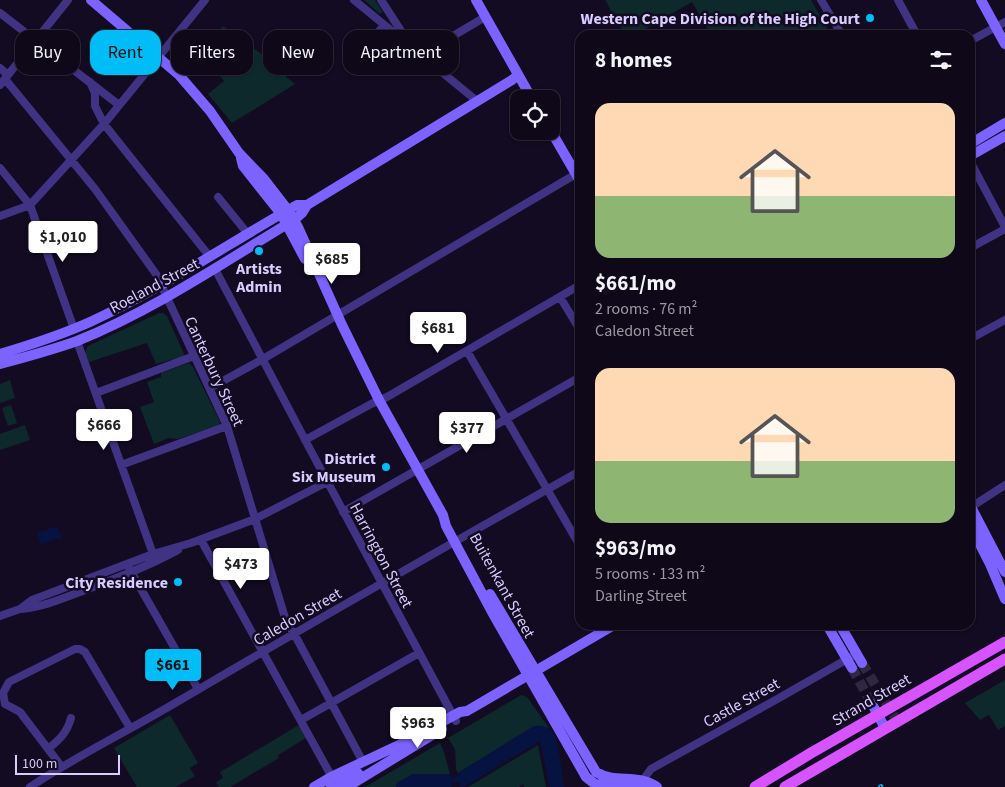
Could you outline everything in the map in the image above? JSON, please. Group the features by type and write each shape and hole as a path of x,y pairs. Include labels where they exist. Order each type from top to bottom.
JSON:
{"main road":[{"name":"Buitenkant Street","path":"91,0 127,30"},
{"path":"476,0 527,90"},
{"path":"981,0 1002,32"},
{"name":"Buitenkant Street","path":"161,59 179,74 239,153 264,179 291,222 379,400 531,673"},
{"name":"Roeland Street","path":"0,364 77,341 125,319 166,297 291,222 302,213 307,205 518,75"},
{"path":"975,141 1005,123"},
{"path":"975,153 1005,136"},
{"path":"556,140 575,172"},
{"name":"Roeland Street","path":"0,354 74,329 121,307 210,258 284,212 298,205 307,205"},
{"path":"975,515 1005,572"},
{"path":"975,535 1005,599"},
{"path":"347,787 455,718 605,630"},
{"path":"830,630 852,668"},
{"path":"843,630 862,663"},
{"name":"Strand Street","path":"755,787 875,709 1005,642"},
{"name":"Strand Street","path":"785,787 1005,659"},
{"path":"531,673 588,780 595,784 641,784 656,787"},
{"path":"875,709 885,728"},
{"path":"331,784 363,762 455,718"},
{"path":"314,787 331,784 402,753"}],"street":[{"path":"45,30 68,0"},
{"path":"161,55 205,0"},
{"path":"354,0 390,30"},
{"path":"381,0 401,30"},
{"path":"822,0 839,30"},
{"path":"901,1 915,30"},
{"path":"0,12 22,30"},
{"path":"459,32 485,17"},
{"path":"380,30 384,25"},
{"path":"975,40 1002,32"},
{"path":"4,80 15,67"},
{"name":"Canterbury Street","path":"0,68 4,80 72,160 154,270 227,426 286,621 363,762"},
{"path":"80,74 119,105"},
{"path":"0,216 30,205 104,124 144,75"},
{"path":"445,75 477,101"},
{"path":"90,82 95,93 95,106 104,124 210,258"},
{"path":"0,168 30,205 74,329"},
{"path":"975,170 1005,228 975,245"},
{"path":"210,388 575,179"},
{"path":"218,197 248,234"},
{"name":"Harrington Street","path":"215,269 343,512 455,718"},
{"path":"305,440 467,351 575,288"},
{"path":"560,297 575,322"},
{"path":"975,336 1005,320"},
{"path":"77,341 153,554"},
{"path":"467,351 575,538"},
{"path":"96,393 194,356"},
{"path":"343,512 575,380"},
{"path":"121,465 227,426"},
{"name":"Caledon Street","path":"30,787 61,766 575,474"},
{"path":"20,609 32,600 153,554 201,540 255,519 327,482"},
{"path":"975,503 1005,486"},
{"path":"201,540 301,720 331,784"},
{"path":"0,616 20,609 37,608 131,573 167,557 191,543"},
{"path":"128,564 131,573 198,689"},
{"path":"61,766 20,712 5,704 3,693 10,682 75,649 80,649 85,652 130,728"},
{"path":"301,720 420,652"},
{"name":"Castle Street","path":"641,784 651,768 857,653"},
{"path":"48,750 60,740 68,728 71,718"}],"green space":[{"path":"364,0 375,0 383,12 380,14"},
{"path":"605,0 811,0 828,30 708,30 692,2 644,30 622,30"},
{"path":"223,26 229,30 220,30"},
{"path":"253,48 263,55 263,75 284,75 295,84 232,123 208,94 224,81 219,75 253,75"},
{"path":"159,313 167,316 185,356 156,364 147,343 89,362 85,353 88,346"},
{"path":"189,363 193,367 220,422 219,425 178,439 168,438 154,444 140,407 154,402 147,382 161,377 161,373"},
{"path":"10,380 15,398 0,403 0,384"},
{"path":"11,405 17,423 8,426 2,408"},
{"path":"25,425 30,440 0,450 0,434"},
{"path":"1005,680 1005,726 998,730 989,715 980,720 965,703"},
{"path":"521,695 527,697 549,728 534,726 458,773 455,749 448,738"},
{"path":"170,715 198,763 190,768 195,776 176,787 137,787 114,748"},
{"path":"299,725 306,738 278,755 279,758 230,787 219,787 216,782 223,778 220,772"},
{"path":"440,743 450,774 413,774 397,783 396,787 365,787"},
{"path":"538,745 546,787 524,787 523,784 519,787 468,787"}],"shaded area":[{"path":"57,526 62,539 59,540 58,538 41,545 37,533"},
{"path":"534,726 546,727 554,735 564,787 550,787 540,741 464,787 460,787 459,782 451,783 452,787 396,787 397,783 413,774 450,774 450,778 458,776 458,773"}],"tunnel":[{"path":"862,663 897,721"},
{"path":"852,668 872,704"}],"place":[{"name":"Western Cape Division of the High Court","path":"870,18"},
{"name":"Artists Admin","path":"259,251"},
{"name":"District Six Museum","path":"386,467"},
{"name":"City Residence","path":"178,582"}]}
